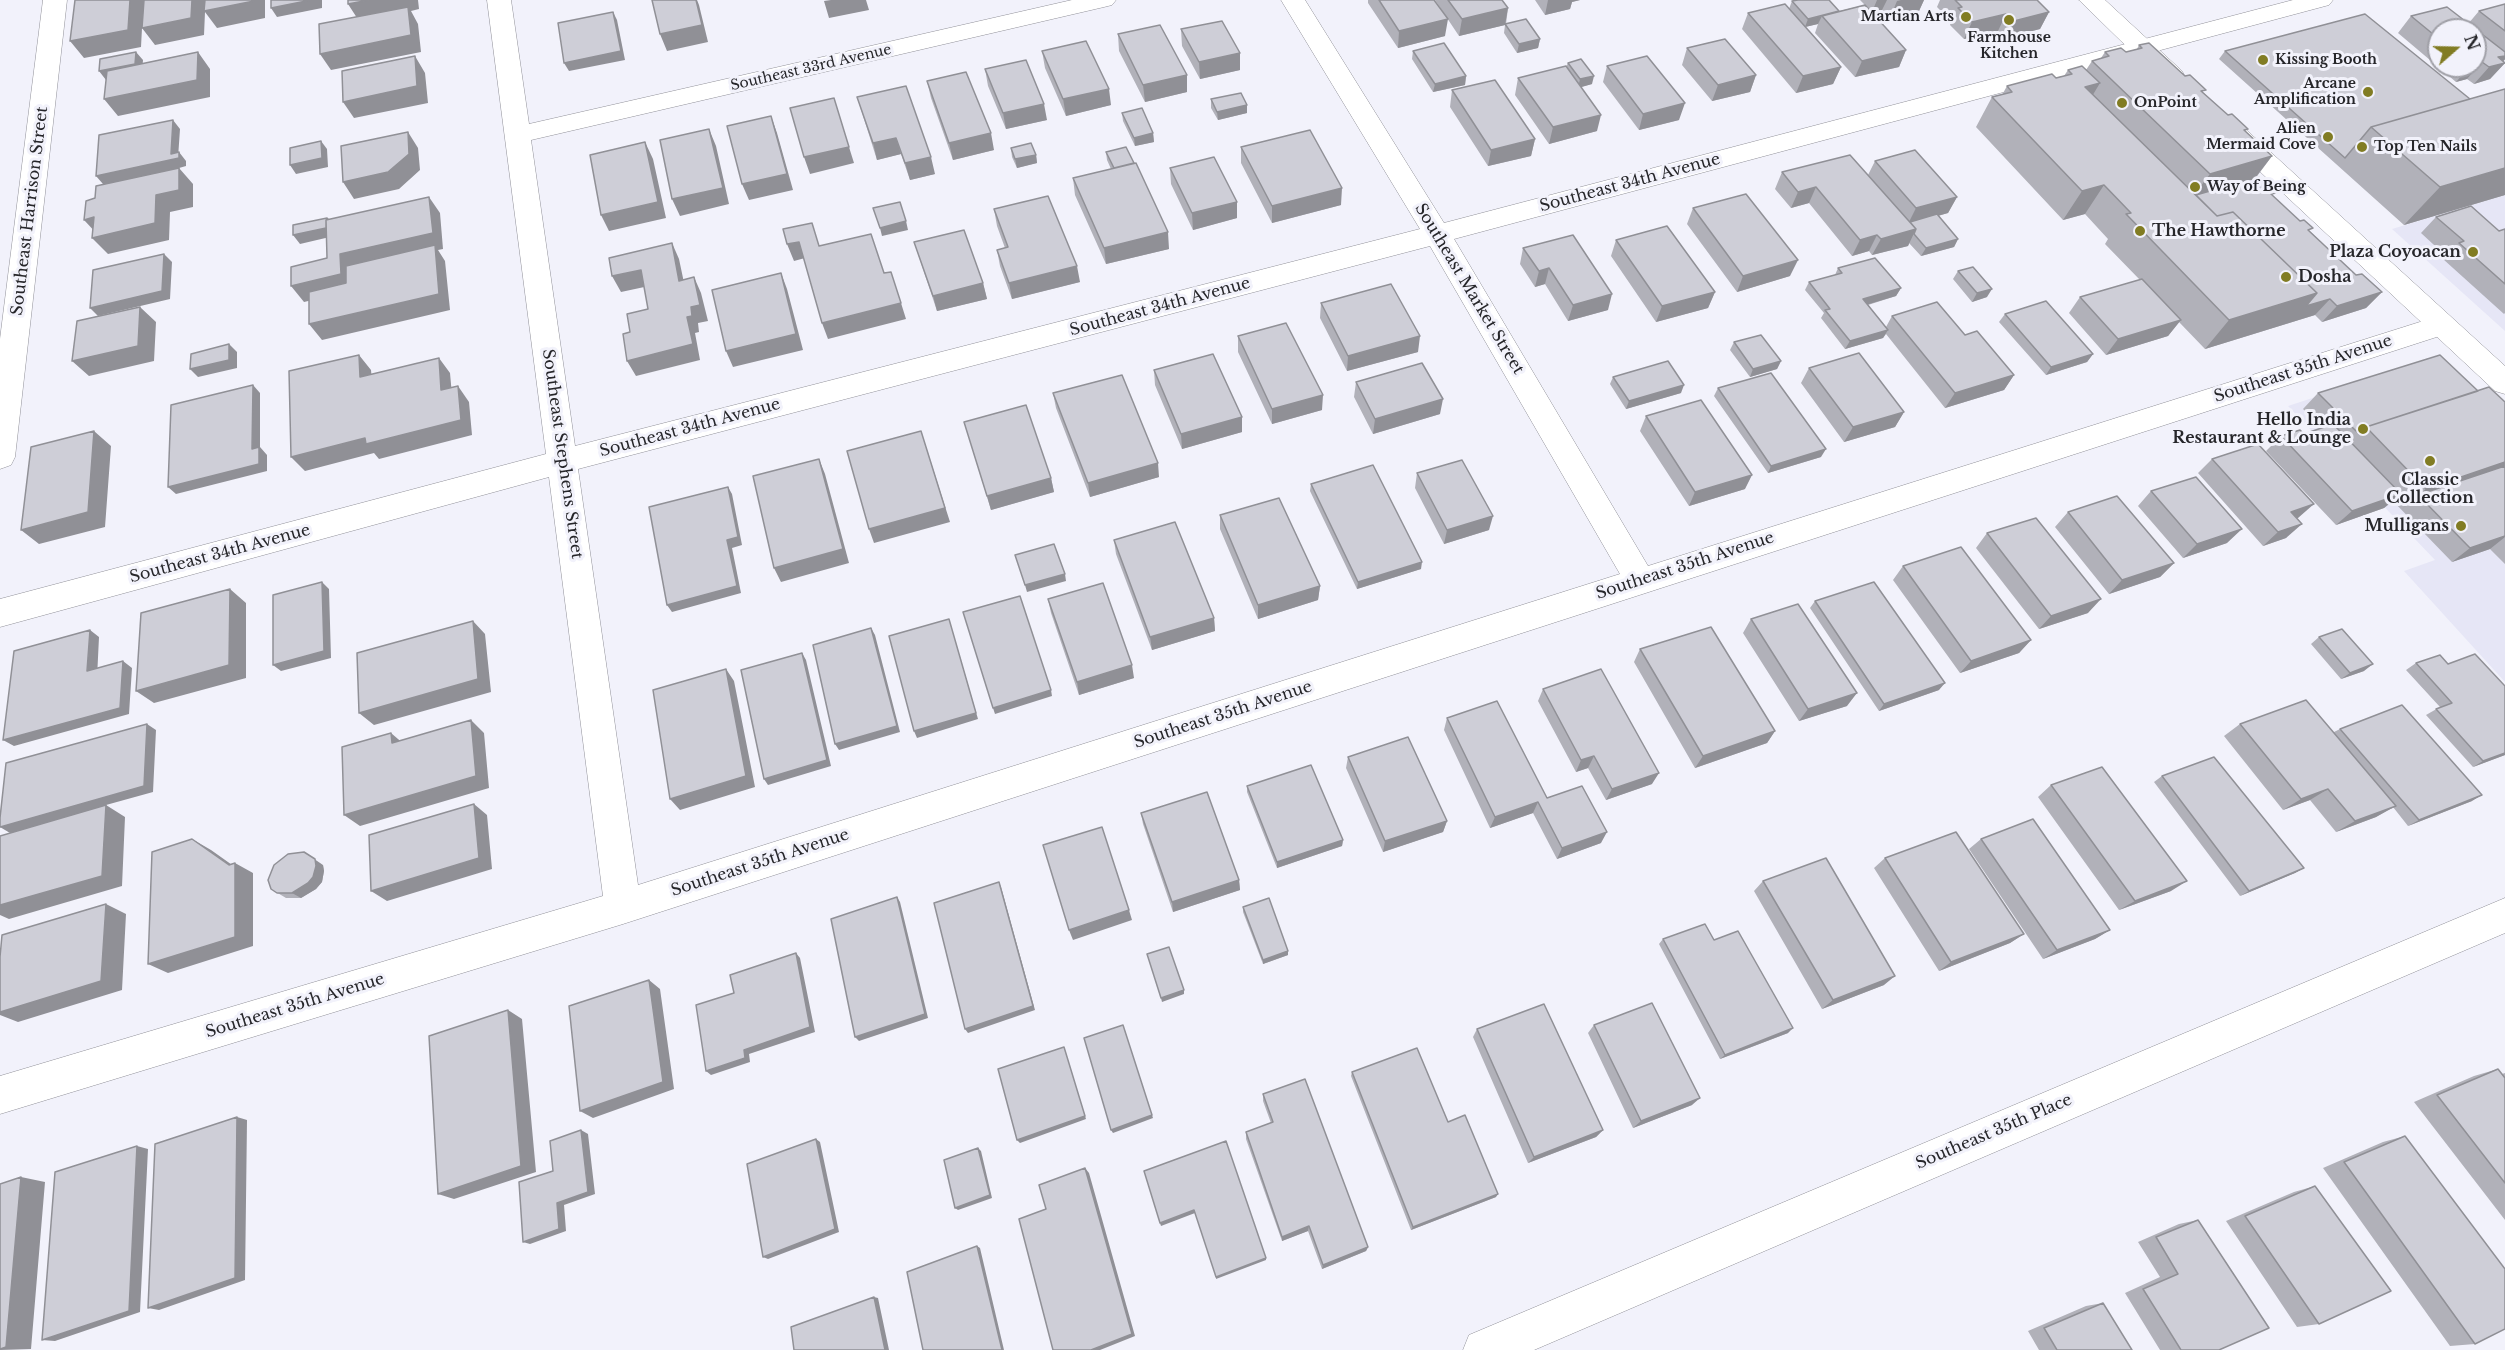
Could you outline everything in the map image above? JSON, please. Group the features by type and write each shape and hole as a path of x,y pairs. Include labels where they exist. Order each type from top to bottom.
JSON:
{"street":[{"name":"Southeast Harrison Street","path":"0,457 55,0"},
{"name":"Southeast Stephens Street","path":"499,0 623,907"},
{"name":"Southeast 33rd Avenue","path":"518,135 1104,0"},
{"name":"Southeast Market Street","path":"1293,0 1437,234 1640,580"},
{"path":"2091,0 2187,90"},
{"name":"Southeast 34th Avenue","path":"0,613 563,461 1437,234 2321,0"},
{"path":"2213,114 2505,383"},
{"name":"Southeast 35th Avenue","path":"0,1095 623,907 2442,325"},
{"name":"Southeast 35th Place","path":"1484,1350 2505,915"}],"shaded area":[{"path":"2505,195 2505,331 2392,229"},
{"path":"2422,362 2505,426 2505,682 2404,571 2435,560 2288,406"}],"building":[{"path":"75,0 130,0 128,30 70,41"},
{"path":"144,0 192,0 191,18 142,28"},
{"path":"205,0 254,0 254,1 204,11"},
{"path":"271,0 311,0 271,8"},
{"path":"348,0 369,0 348,4"},
{"path":"652,0 696,0 702,25 660,34"},
{"path":"1379,0 1434,0 1448,19 1399,31"},
{"path":"1448,0 1502,0 1508,8 1462,19"},
{"path":"1829,0 1839,11 1808,19 1792,1"},
{"path":"1955,0 2037,0 2049,12 2014,21 2006,14 1972,22 1958,8 1962,7"},
{"path":"1785,4 1841,67 1803,76 1748,13"},
{"path":"2505,4 2505,31 2479,11"},
{"path":"1865,5 1906,50 1862,61 1822,16"},
{"path":"408,7 411,35 320,54 319,24"},
{"path":"2447,7 2461,18 2427,18 2427,29 2411,16"},
{"path":"613,12 621,51 564,63 558,23"},
{"path":"2365,14 2427,64 2427,78 2444,78 2470,99 2371,127 2345,158 2225,51"},
{"path":"1526,19 1540,39 1519,44 1505,24"},
{"path":"1222,21 1240,53 1199,62 1181,29"},
{"path":"1160,25 1187,75 1143,85 1118,34"},
{"path":"2487,38 2505,52 2505,56 2498,57 2505,63 2487,66"},
{"path":"1725,39 1756,75 1718,85 1687,48"},
{"path":"1086,41 1109,89 1063,99 1042,51"},
{"path":"1444,43 1466,76 1435,84 1413,51"},
{"path":"2149,43 2185,76 2190,75 2206,90 2201,91 2228,115 2232,114 2248,129 2244,130 2272,156 2210,174 2092,61 2109,56 2105,52 2121,48 2126,52 2142,48 2139,45"},
{"path":"136,52 135,64 99,71 100,59"},
{"path":"198,52 197,80 104,99 107,71"},
{"path":"415,56 417,86 343,102 342,71"},
{"path":"1647,56 1685,103 1643,114 1607,66"},
{"path":"1581,59 1594,76 1580,79 1568,63"},
{"path":"1026,60 1044,104 1003,113 985,69"},
{"path":"1566,66 1601,115 1553,127 1518,78"},
{"path":"2082,66 2100,83 2085,87 2217,216 2233,212 2317,293 2229,320 2126,214 2131,213 2104,185 2082,191 1992,97 2012,92 2007,86 2052,74 2056,78 2072,74 2068,70"},
{"path":"966,72 991,133 949,143 927,81"},
{"path":"1495,80 1535,139 1491,150 1452,90"},
{"path":"906,86 931,157 905,163 896,138 873,143 857,97"},
{"path":"2505,89 2505,168 2440,187 2371,127"},
{"path":"1241,93 1247,105 1217,112 1211,99"},
{"path":"834,98 849,147 804,157 790,108"},
{"path":"1142,108 1153,133 1134,138 1122,113"},
{"path":"771,116 787,174 742,184 727,126"},
{"path":"173,120 171,154 179,152 179,158 96,176 99,135"},
{"path":"709,129 723,188 672,199 660,140"},
{"path":"1310,130 1342,188 1272,206 1241,147"},
{"path":"408,132 409,154 388,172 343,182 341,146"},
{"path":"321,141 322,158 290,165 290,148"},
{"path":"645,142 658,202 601,215 590,155"},
{"path":"1031,143 1036,155 1015,159 1011,148"},
{"path":"1126,147 1134,163 1114,168 1106,152"},
{"path":"1915,150 1957,197 1916,208 1875,161"},
{"path":"1850,155 1916,229 1881,239 1877,235 1860,240 1816,187 1798,192 1782,172"},
{"path":"1214,157 1237,202 1192,213 1170,168"},
{"path":"1136,163 1168,232 1104,248 1073,178"},
{"path":"179,168 179,190 156,195 155,223 92,238 94,217 84,220 86,201 95,198 96,186"},
{"path":"2259,177 2276,193 2271,194 2300,221 2304,220 2313,228 2308,230 2356,275 2362,274 2382,292 2337,306 2330,299 2306,306 2317,293 2233,212 2217,216 2196,195"},
{"path":"1746,194 1798,260 1743,276 1693,208"},
{"path":"1048,196 1077,266 1009,283 997,250 1008,247 994,209"},
{"path":"429,197 433,233 340,254 341,274 291,286 291,267 327,258 326,220"},
{"path":"900,202 906,221 880,228 873,208"},
{"path":"2471,206 2499,231 2505,229 2505,284 2459,243 2464,241 2436,217"},
{"path":"1937,214 1958,239 1926,248 1914,234 1916,229 1910,222"},
{"path":"327,218 326,228 293,235 293,225"},
{"path":"812,223 819,246 871,234 884,273 891,272 901,303 822,323 799,242 787,244 783,229"},
{"path":"1667,226 1715,292 1662,306 1616,240"},
{"path":"964,230 983,283 933,296 914,242"},
{"path":"1573,235 1612,294 1573,305 1549,268 1539,271 1523,248"},
{"path":"672,243 679,281 694,277 700,305 691,307 692,316 687,317 693,344 627,361 623,334 630,332 627,314 648,309 641,270 612,276 609,258"},
{"path":"435,245 439,294 309,324 309,292 346,283 346,266"},
{"path":"164,254 162,291 90,308 93,270"},
{"path":"1875,258 1901,288 1863,299 1888,330 1850,341 1825,310 1830,309 1809,282 1842,273 1838,268"},
{"path":"1973,267 1992,289 1977,293 1958,271"},
{"path":"781,273 796,334 726,351 712,290"},
{"path":"2142,279 2181,320 2118,339 2080,297"},
{"path":"1391,284 1420,336 1348,356 1321,303"},
{"path":"2046,301 2093,354 2051,367 2005,314"},
{"path":"1937,302 1965,335 1977,331 2014,375 1955,393 1892,316"},
{"path":"140,307 138,346 72,361 77,321"},
{"path":"1286,323 1323,395 1272,409 1238,336"},
{"path":"1761,335 1781,361 1753,369 1734,342"},
{"path":"229,344 229,360 190,369 191,354"},
{"path":"1859,353 1904,412 1853,427 1809,368"},
{"path":"1213,354 1242,417 1181,434 1154,370"},
{"path":"359,355 360,377 439,358 441,390 458,386 461,420 366,444 365,438 291,457 289,371"},
{"path":"2440,355 2478,391 2366,427 2359,434 2318,393"},
{"path":"1668,361 1684,385 1629,401 1613,377"},
{"path":"1422,363 1443,399 1375,419 1356,382"},
{"path":"1771,373 1826,449 1771,466 1718,388"},
{"path":"1122,375 1158,463 1088,483 1053,393"},
{"path":"253,385 252,449 259,447 259,464 168,487 171,405"},
{"name":"Classic Collection","path":"2489,387 2505,402 2505,462 2426,489 2366,427"},
{"path":"1701,400 1752,475 1695,492 1646,416"},
{"path":"1026,405 1051,478 987,496 964,422"},
{"path":"2333,424 2401,494 2352,511 2281,436 2300,430 2304,434"},
{"path":"94,431 88,512 21,530 31,447"},
{"path":"921,431 945,508 869,529 847,451"},
{"path":"2258,444 2314,504 2291,512 2302,524 2278,532 2212,459"},
{"path":"819,459 843,549 774,568 753,476"},
{"path":"1462,460 1493,516 1447,530 1417,473"},
{"path":"1373,465 1422,562 1358,582 1311,484"},
{"name":"Mulligans","path":"2505,466 2505,536 2470,548 2418,495"},
{"path":"2196,477 2242,529 2197,544 2151,491"},
{"path":"728,487 738,537 727,540 737,586 667,605 649,507"},
{"path":"2117,496 2174,563 2122,580 2068,512"},
{"path":"1279,498 1320,586 1258,605 1220,515"},
{"path":"2036,518 2101,599 2051,616 1987,533"},
{"path":"1175,522 1214,618 1150,637 1114,540"},
{"path":"1054,544 1065,574 1025,585 1015,555"},
{"path":"1961,547 2031,640 1971,661 1903,566"},
{"path":"322,582 324,651 273,665 273,595"},
{"path":"1874,582 1945,683 1884,704 1815,601"},
{"path":"1103,583 1132,665 1077,682 1048,599"},
{"path":"230,589 229,665 136,691 141,613"},
{"path":"1020,596 1051,690 993,708 963,612"},
{"path":"1798,604 1857,693 1808,709 1751,619"},
{"path":"949,619 976,713 914,731 889,636"},
{"path":"473,621 478,679 359,713 357,653"},
{"path":"1711,627 1775,731 1703,756 1640,649"},
{"path":"871,628 897,726 835,744 813,645"},
{"path":"2342,629 2373,664 2350,673 2319,637"},
{"path":"90,630 87,671 123,661 120,708 3,740 14,651"},
{"path":"802,653 827,760 764,779 741,670"},
{"path":"2475,654 2505,686 2505,753 2483,761 2436,709 2452,703 2416,663 2440,655 2448,664"},
{"path":"726,669 746,776 670,799 653,690"},
{"path":"1601,669 1659,773 1612,789 1594,756 1581,760 1543,689"},
{"path":"2306,700 2396,806 2355,821 2328,789 2301,799 2240,724"},
{"path":"1497,701 1547,798 1582,786 1607,832 1562,848 1538,802 1495,817 1447,718"},
{"path":"2402,705 2482,795 2419,820 2340,729"},
{"path":"471,720 476,776 344,815 342,747 391,733 392,743"},
{"path":"147,724 144,786 0,827 6,763"},
{"path":"1408,737 1447,821 1385,841 1348,757"},
{"path":"2214,757 2304,868 2249,891 2162,776"},
{"path":"1311,765 1343,840 1277,862 1247,786"},
{"path":"2102,767 2187,881 2135,901 2051,785"},
{"path":"1207,792 1239,880 1172,902 1141,813"},
{"path":"474,804 479,858 371,891 369,835"},
{"path":"106,805 102,876 0,905 0,836"},
{"path":"2033,819 2110,930 2057,950 1981,839"},
{"path":"1102,827 1129,910 1069,930 1043,845"},
{"path":"1956,832 2024,934 1951,962 1885,858"},
{"path":"192,839 229,865 235,863 235,937 148,964 152,852"},
{"path":"304,852 315,859 316,866 313,877 308,883 292,893 277,893 271,889 268,880 274,865 288,854"},
{"path":"1826,858 1895,976 1833,1000 1763,881"},
{"path":"999,882 1033,1006 965,1029 934,903"},
{"path":"897,897 925,1014 855,1037 831,919"},
{"path":"1269,898 1288,951 1263,960 1243,907"},
{"path":"106,904 101,981 0,1012 2,935"},
{"path":"1705,924 1714,940 1738,931 1793,1028 1725,1055 1663,939"},
{"path":"1169,947 1184,990 1161,998 1147,954"},
{"path":"796,953 810,1027 744,1050 745,1058 706,1071 696,1005 734,993 730,975"},
{"path":"649,980 663,1082 580,1111 569,1006"},
{"path":"1652,1003 1700,1098 1641,1121 1594,1025"},
{"path":"1544,1004 1603,1130 1534,1157 1477,1029"},
{"path":"508,1010 521,1166 438,1194 429,1036"},
{"path":"1123,1025 1152,1115 1111,1130 1084,1038"},
{"path":"1064,1047 1085,1116 1017,1140 998,1069"},
{"path":"1417,1048 1448,1122 1465,1115 1498,1194 1413,1227 1352,1072"},
{"path":"2498,1069 2505,1078 2505,1183 2437,1095"},
{"path":"1305,1079 1368,1247 1323,1265 1309,1226 1282,1237 1246,1132 1273,1122 1263,1094"},
{"path":"237,1117 235,1278 148,1308 155,1144"},
{"path":"581,1130 588,1192 557,1203 559,1229 523,1242 519,1182 553,1171 550,1141"},
{"path":"2405,1136 2505,1269 2505,1329 2475,1344 2344,1162"},
{"path":"816,1139 835,1229 763,1257 747,1164"},
{"path":"1226,1141 1266,1258 1216,1277 1194,1210 1160,1223 1144,1171"},
{"path":"137,1146 129,1311 42,1340 55,1172"},
{"path":"978,1148 990,1195 955,1208 944,1160"},
{"path":"1085,1168 1132,1334 1091,1350 1053,1350 1019,1219 1046,1209 1039,1185"},
{"path":"21,1177 6,1347 0,1349 0,1184"},
{"path":"2315,1186 2391,1291 2319,1324 2245,1216"},
{"path":"2198,1220 2269,1328 2219,1350 2181,1350 2143,1289 2178,1274 2156,1237"},
{"path":"977,1246 1002,1350 923,1350 907,1272"},
{"path":"874,1297 885,1350 794,1350 791,1327"},
{"path":"2103,1303 2132,1350 2057,1350 2044,1328"}],"place":[{"name":"Martian Arts","path":"1966,17"},
{"name":"Farmhouse Kitchen","path":"2009,20"},
{"name":"Kissing Booth","path":"2263,60"},
{"name":"Arcane Amplification","path":"2368,92"},
{"name":"OnPoint","path":"2122,103"},
{"name":"Alien Mermaid Cove","path":"2328,137"},
{"name":"Top Ten Nails","path":"2362,147"},
{"name":"Way of Being","path":"2195,187"},
{"name":"The Hawthorne","path":"2140,231"},
{"name":"Plaza Coyoacan","path":"2473,252"},
{"name":"Dosha","path":"2286,277"},
{"name":"Hello India Restaurant & Lounge","path":"2363,429"},
{"name":"Classic Collection","path":"2430,461"},
{"name":"Mulligans","path":"2461,526"}]}
